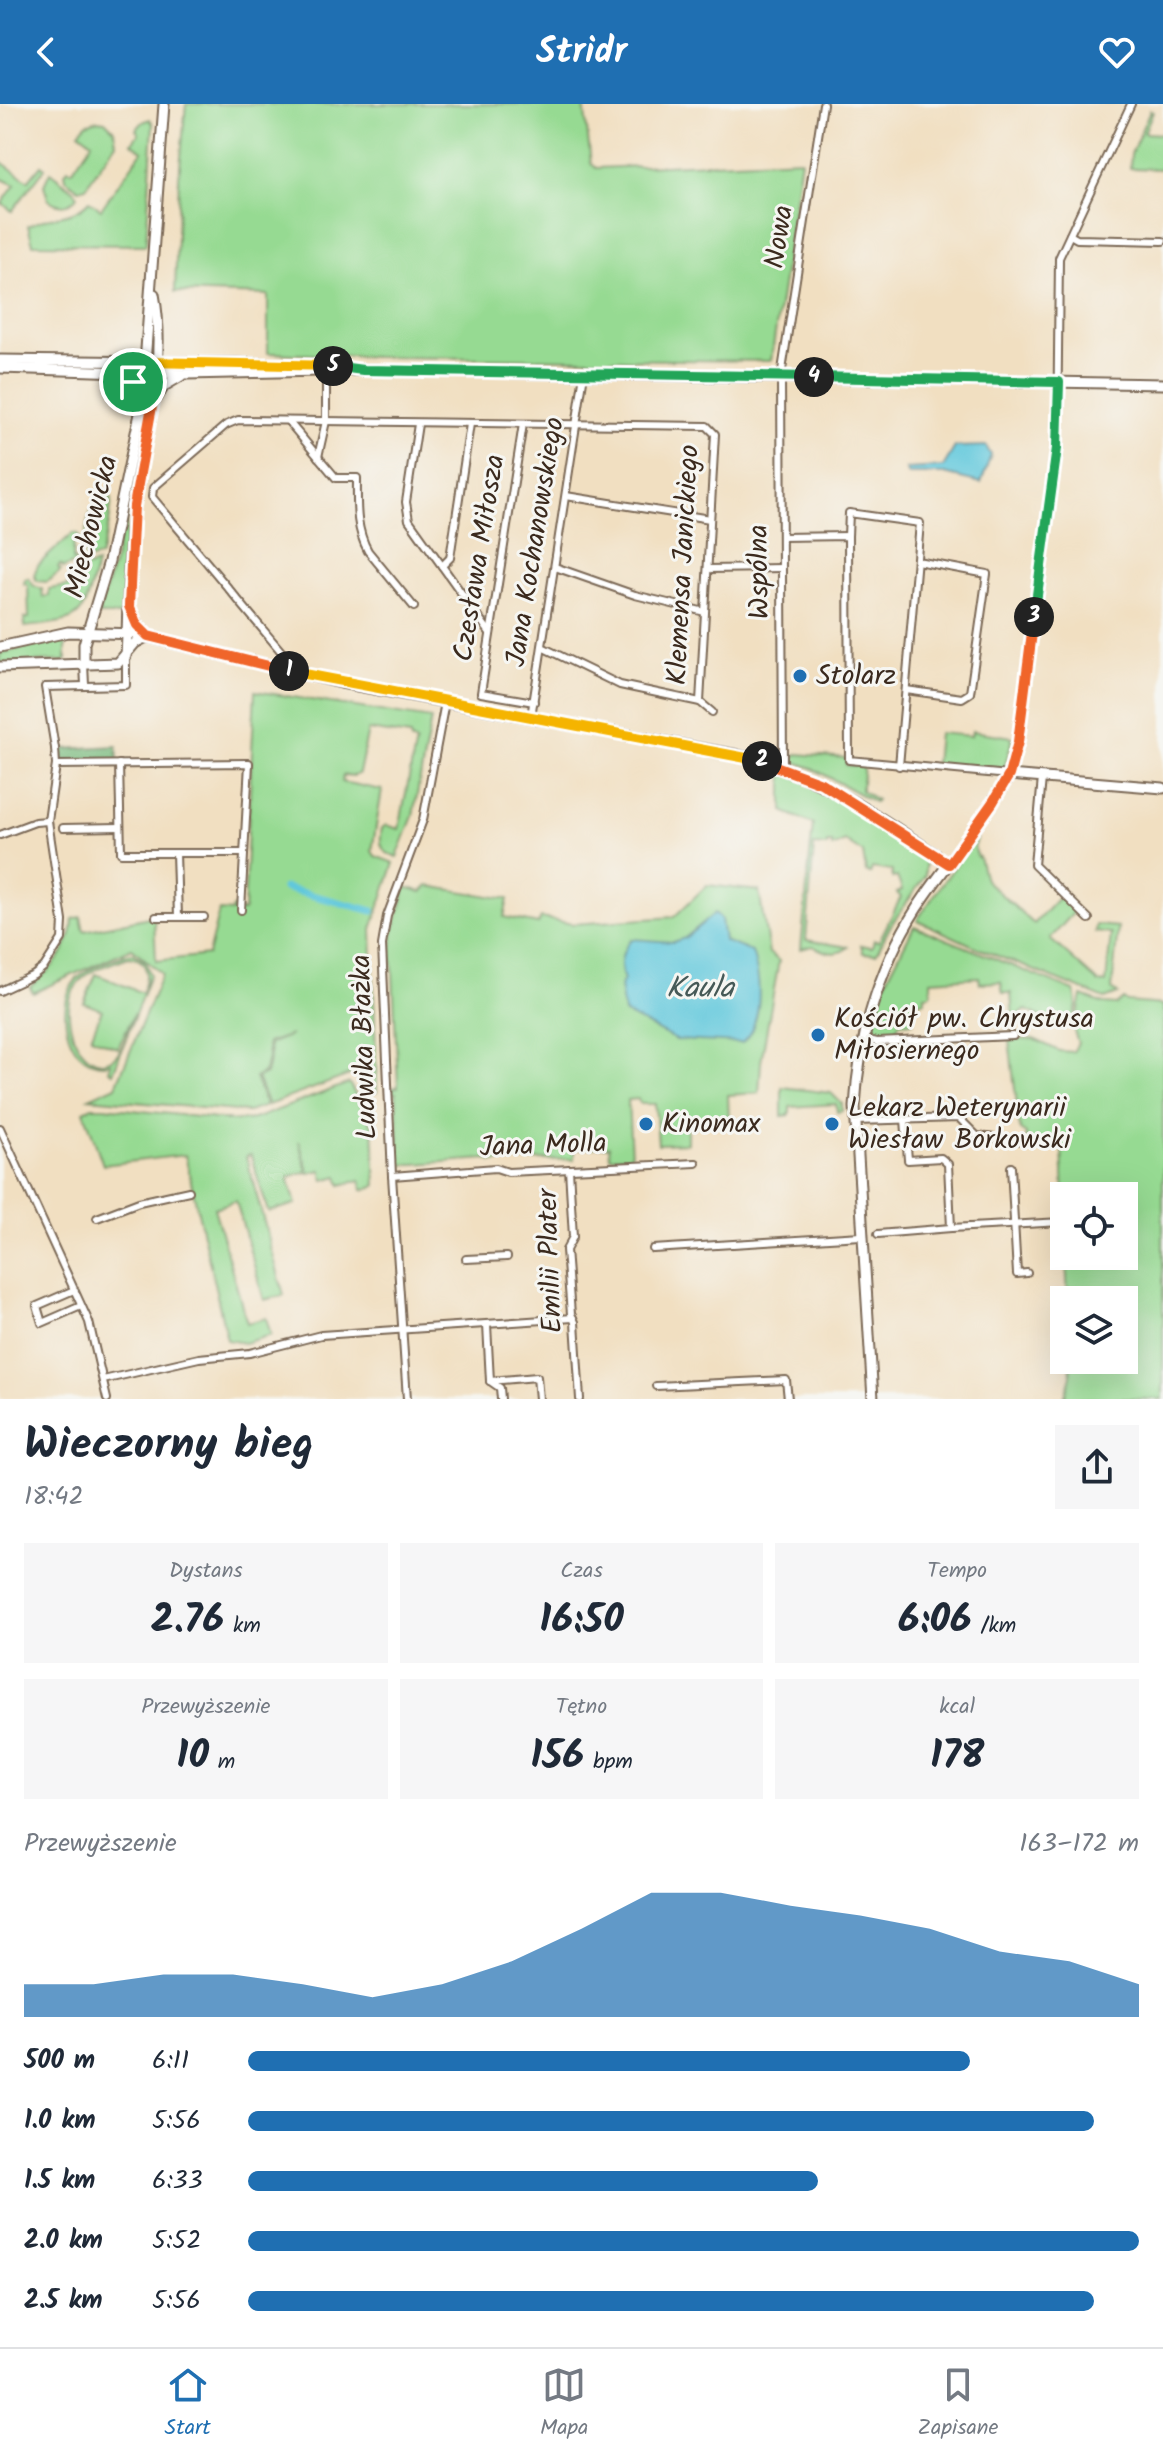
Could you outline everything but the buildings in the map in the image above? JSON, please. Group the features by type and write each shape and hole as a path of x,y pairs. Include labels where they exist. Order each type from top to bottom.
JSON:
{"street":[{"name":"Miechowicka","path":"85,685 84,644 109,561 142,404 164,104"},
{"name":"Nowa","path":"781,377 823,104"},
{"path":"873,1399 855,1121 857,1080 864,1039 879,985 903,932 1009,775 1018,742 1057,448 1059,258 1131,104"},
{"path":"1070,235 1077,239 1163,241"},
{"name":"Miechowicka","path":"126,656 134,506 159,362 158,314 152,284"},
{"path":"0,360 363,370 1163,384"},
{"path":"0,368 187,374 326,369"},
{"path":"318,457 326,421 326,369"},
{"path":"114,373 136,384 142,404"},
{"path":"152,412 161,389 176,377 187,374"},
{"name":"Jana Kochanowskiego","path":"531,717 584,374"},
{"name":"Wspólna","path":"781,377 783,767"},
{"path":"298,658 285,656 152,497 153,488 226,425 238,420 576,425"},
{"path":"288,421 336,478 357,478 357,512 362,541 414,607"},
{"path":"418,424 407,513 413,527 490,633"},
{"path":"442,566 450,558 470,424"},
{"name":"Czesława Miłosza","path":"523,424 481,693 534,702"},
{"name":"Klemensa Janickiego","path":"576,425 707,426 715,434 700,702"},
{"path":"566,496 710,519"},
{"path":"899,766 920,523 849,513 849,760 899,766 1163,788"},
{"path":"782,537 848,536"},
{"path":"906,690 962,698 970,693 987,574 917,561"},
{"path":"555,567 635,595 705,612"},
{"path":"708,569 782,568"},
{"path":"129,606 137,625 148,636"},
{"path":"0,647 51,634 87,632 148,636 281,670 738,755 783,767 839,793 949,864"},
{"path":"0,667 118,663 135,643 148,636"},
{"path":"542,647 620,685 700,702 712,712"},
{"path":"0,991 44,967 62,939 63,921 48,821 56,765 45,687 126,685 126,656"},
{"path":"281,670 285,656"},
{"name":"Ludwika Błażka","path":"407,1399 392,1176 383,929 423,820 445,702"},
{"path":"56,765 249,763 241,910"},
{"path":"119,764 121,853 244,853"},
{"path":"1042,778 1034,865 1089,919"},
{"path":"0,835 35,822 48,821"},
{"path":"63,828 120,827"},
{"path":"176,853 178,917"},
{"path":"156,917 204,917"},
{"path":"864,1039 877,1042 1013,1036"},
{"path":"855,1121 959,1118 977,1136 1023,1141"},
{"path":"905,1119 908,1160 941,1158 948,1164 951,1224"},
{"path":"0,1128 89,1322 107,1399"},
{"name":"Jana Molla","path":"392,1176 496,1168 508,1172 696,1163"},
{"path":"1011,1167 1017,1274 1027,1273"},
{"name":"Emilii Plater","path":"569,1169 573,1237 566,1250 580,1399"},
{"path":"97,1218 139,1202 189,1191"},
{"path":"878,1234 951,1224 1050,1222"},
{"path":"653,1249 861,1236"},
{"path":"466,1259 507,1257"},
{"path":"74,1290 37,1306 42,1323 81,1306"},
{"path":"103,1380 199,1358 250,1353 321,1335 573,1318"},
{"path":"487,1325 490,1381"},
{"path":"490,1381 537,1377 539,1399"},
{"path":"656,1386 786,1380 788,1399"},
{"path":"490,1381 500,1388 501,1399"}],"green space":[{"path":"186,104 584,104 591,163 596,168 801,159 771,361 268,353 268,295 175,292 179,177"},
{"path":"1150,110 1153,111 1144,133 1163,134 1163,169 1130,168 1131,154"},
{"path":"150,119 153,124 146,245 33,244 28,226 35,222 76,211 89,201 101,209 142,151 132,143 139,133 136,130"},
{"path":"105,121 114,130 116,143 86,187 79,189 66,179 65,173 68,169 72,171 92,142 79,132 86,124"},
{"path":"0,161 28,181 41,165 45,168 12,211 2,203 15,185 0,178"},
{"path":"50,172 75,191 77,196 71,202 60,204 48,199 44,185"},
{"path":"104,496 112,498 109,524 100,557 87,560 89,516 97,501"},
{"path":"127,502 124,615 98,615 114,562"},
{"path":"73,533 78,534 80,539 74,540 73,560 78,561 64,568 60,565 58,568 61,571 47,582 37,581 34,575 38,565"},
{"path":"97,564 87,598 77,615 69,620 25,627 24,618 29,618 25,579 42,589 43,597 49,596 49,589 68,586 80,569"},
{"path":"66,639 66,661 0,663 0,653"},
{"path":"255,691 431,719 413,816 397,857 384,850 381,833 386,825 399,829 416,742 411,741 410,736 368,730 359,773 343,775 342,782 382,790 372,851 375,856 394,863 372,929 377,1092 373,1093 360,1077 352,1074 268,1105 257,1078 266,1074 270,1057 269,1044 291,1035 267,1043 268,1058 264,1073 255,1078 266,1106 248,1112 89,1098 116,1086 162,974 132,948 33,993 30,987 53,966 65,949 73,919 81,917 84,931 154,916 156,961 208,955 219,911 232,912 233,907 238,907 238,911 244,911"},
{"path":"972,731 1013,737 1004,769 935,764 938,733 971,736"},
{"path":"117,746 118,761 63,762 62,749"},
{"path":"797,754 846,758 846,765 864,766 861,790 876,800 874,802 812,768 790,760"},
{"path":"783,771 832,793 925,855 925,876 891,925 876,954 863,953 861,945 872,947 874,940 879,941 901,897 897,893 902,890 897,877 892,878 892,871 872,868 870,874 866,872 863,853 845,841 832,847 832,843 827,843 827,846 814,845 806,940 848,947 835,953 813,946 801,949 813,824 783,811"},
{"path":"975,837 974,845 985,880 1034,924 1060,896 1075,911 1050,939 1099,983 1106,983 1111,934 1095,932 1096,925 1118,927 1112,989 1118,994 1105,999 917,920"},
{"path":"707,885 759,891 769,953 779,961 761,1062 759,1093 728,1095 729,1123 693,1125 687,1128 687,1143 658,1144 655,1104 640,1104 638,1099 628,1100 631,1156 610,1157 609,1146 574,1149 574,1159 492,1162 487,1159 400,1165 396,1093 392,1093 392,1088 398,1087 392,950 393,933 406,887 422,892 428,886 508,899 504,917 538,924 541,918 573,924 674,917"},
{"path":"914,926 1074,991 1077,1005 1073,1018 1067,1026 1061,1026 1026,1010 1013,1019 1011,993 1003,993 1001,982 980,983 979,977 931,980 931,994 925,995 925,1001 912,1002 913,1022 899,1023 896,1032 877,1038 871,1029 885,983"},
{"path":"133,953 146,962 150,975 113,1073 109,1071 111,1063 96,1063 84,1058 75,1048 69,1035 66,1006 69,992 81,975","holes":["128,957 135,958 146,969 142,993 96,974 84,1003 102,1010 91,1037 118,1048 134,1013 117,1055 102,1062 91,1059 74,1037 69,1007 73,992 82,979 92,972"]},
{"path":"1082,996 1104,1004 1116,1005 1123,999 1163,1005 1163,1399 1064,1399 1071,1374 1138,1374 1138,1286 1067,1286 1067,1270 1138,1270 1138,1182 1063,1182 1062,1146 1026,1139 1026,1134 1020,1130 1009,1040 1034,1039 1059,1051 1073,1052 1078,1043 1074,1031"},
{"path":"349,1083 373,1127 376,1186 363,1190 360,1180 341,1185 338,1176 324,1180 321,1170 309,1173 299,1141 307,1172 288,1177 296,1204 268,1212 251,1155 246,1156 284,1295 264,1300 236,1201 214,1208 247,1323 266,1318 271,1335 244,1343 227,1340 185,1155 103,1165 84,1111 104,1107 236,1121 254,1119"},
{"path":"782,1087 831,1093 842,1104 842,1111 837,1112 836,1104 790,1107 790,1115 782,1116"}],"water":[{"path":"986,446 991,455 981,483 944,474 907,474 906,469 943,467 955,447"},
{"name":"Kaula","path":"715,913 721,919 724,941 752,952 755,963 759,987 757,1012 742,1043 676,1040 624,1013 621,964 625,948 632,939 673,942 685,938"}],"waterway":[{"path":"284,888 373,911"}],"place":[{"name":"Stolarz","path":"800,676"},
{"name":"Kościół pw. Chrystusa Miłosiernego","path":"818,1035"},
{"name":"Kinomax","path":"646,1124"},
{"name":"Lekarz Weterynarii Wiesław Borkowski","path":"832,1124"}],"route":[{"path":"133,382 114,373 146,373 158,373 134,506 130,568 129,606 137,625 148,636 341,683 738,755 783,767 839,793 949,864 1009,775 1018,742 1057,448 1059,382 363,370 326,365 146,362 146,373 142,404 133,382"}]}
